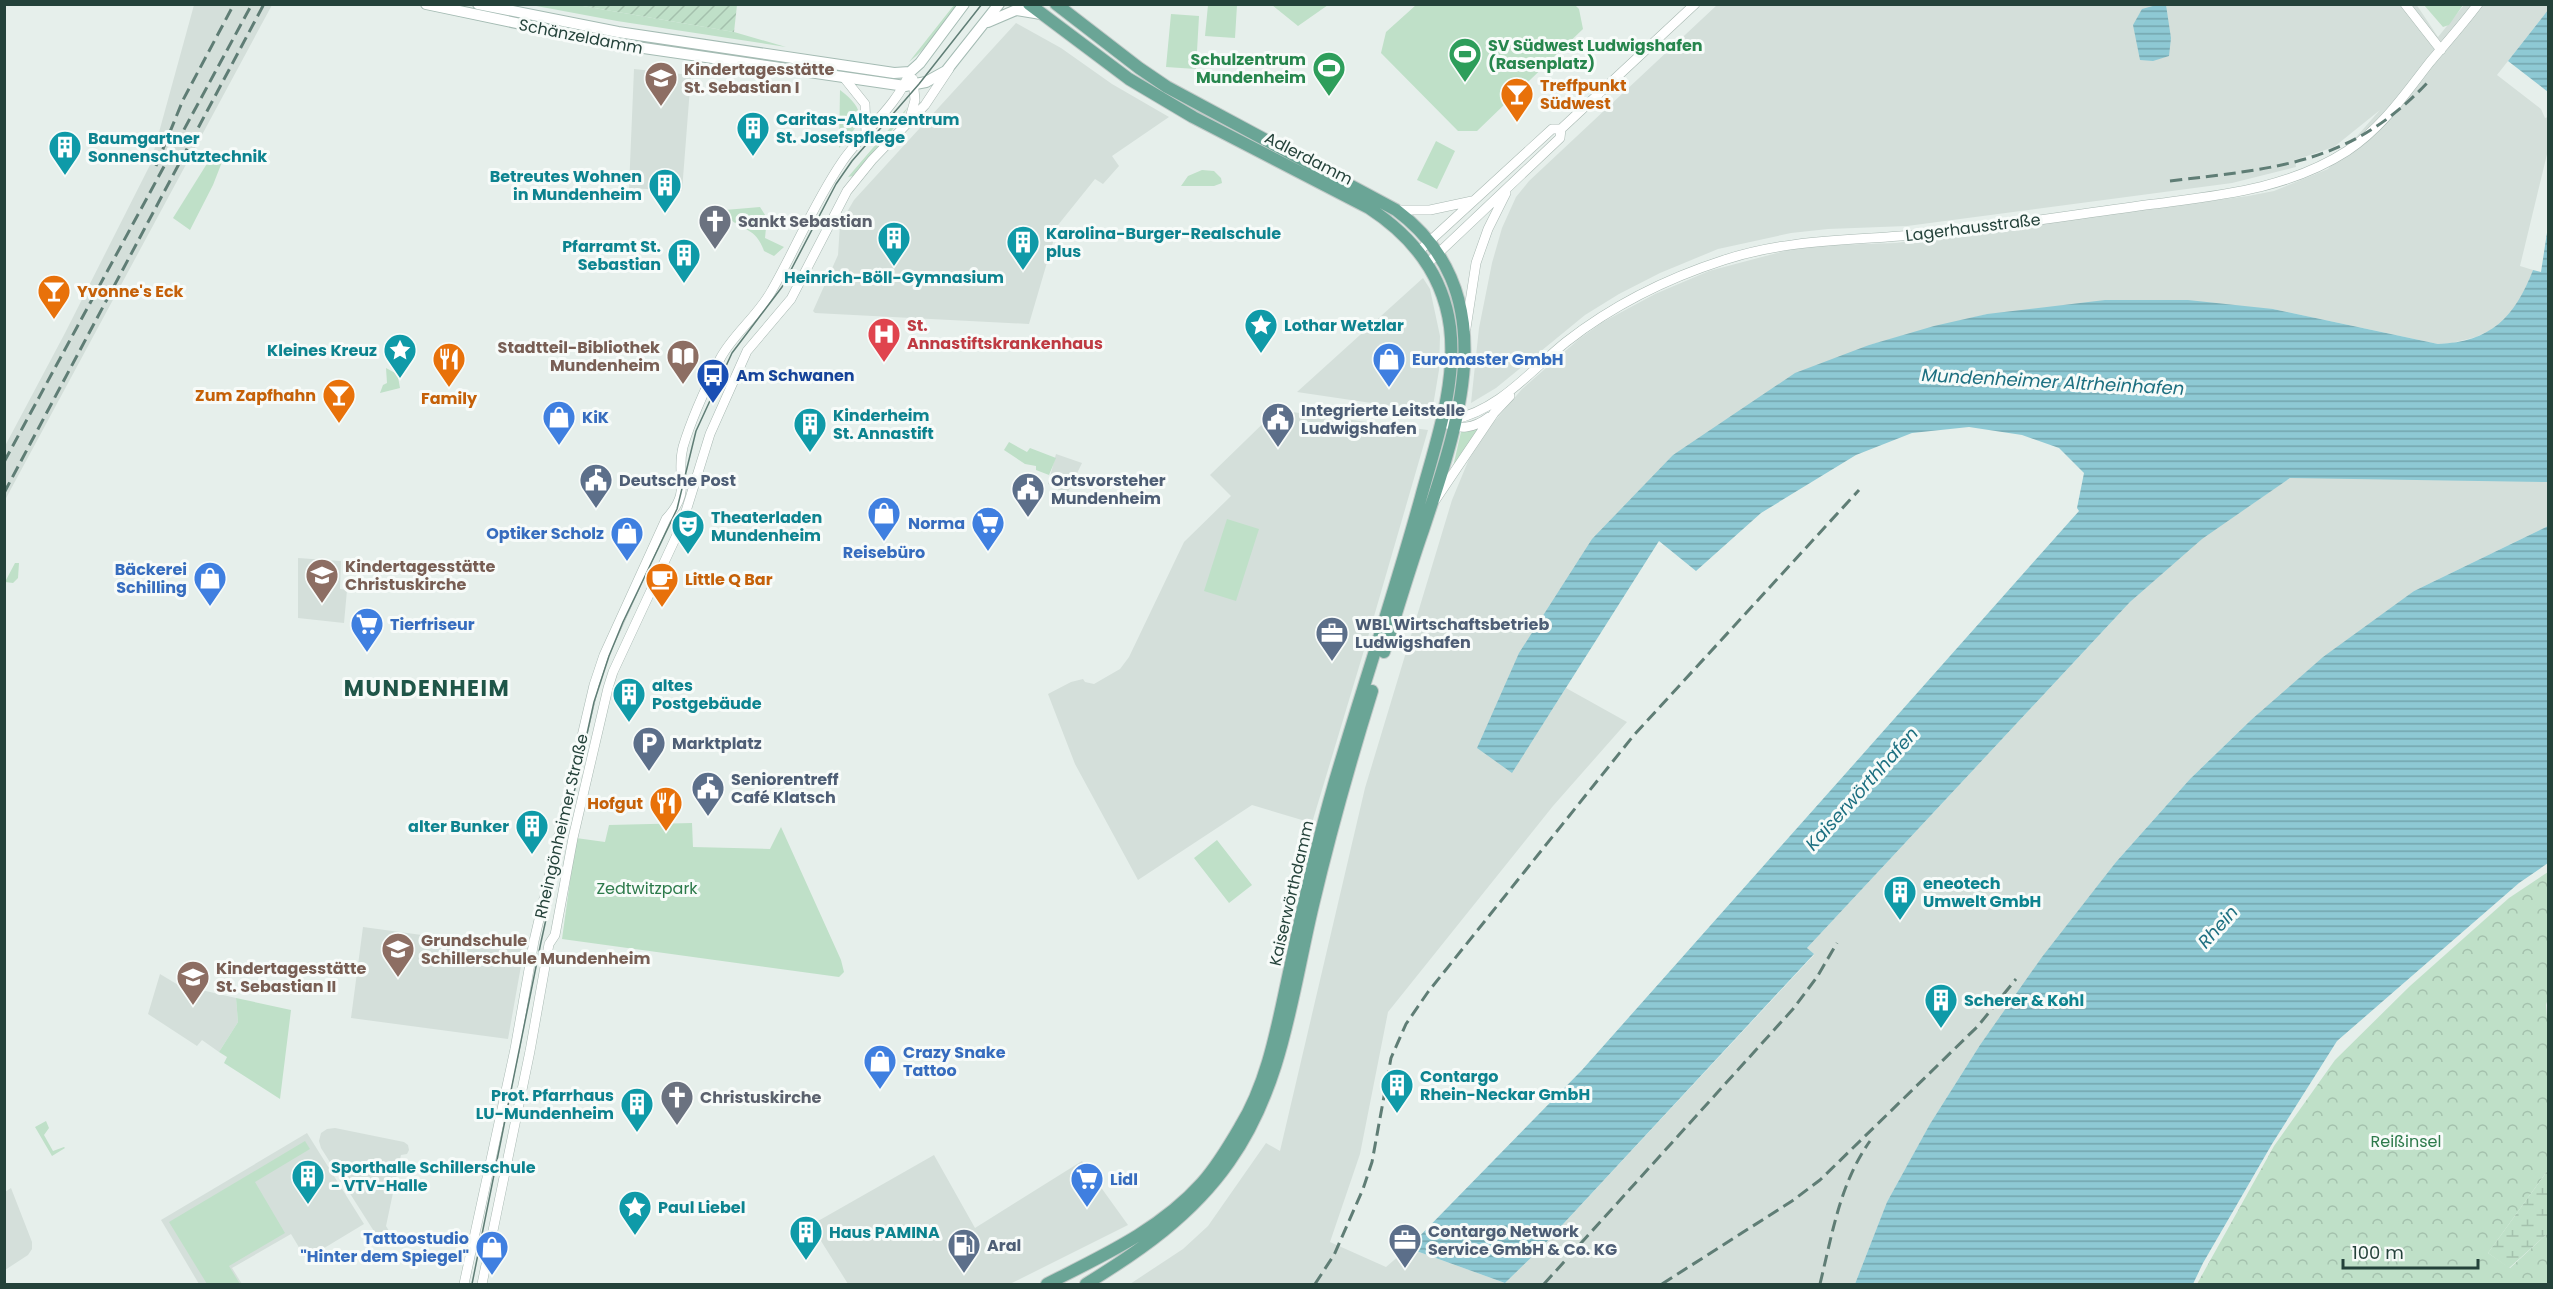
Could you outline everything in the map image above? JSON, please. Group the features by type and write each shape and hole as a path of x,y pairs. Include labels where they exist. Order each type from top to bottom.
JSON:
{"main road":[{"name":"Schänzeldamm","path":"426,4 616,44 845,79 910,86 938,77 949,69 999,4"},
{"name":"Schänzeldamm","path":"478,4 695,44 852,68 910,72"},
{"path":"910,72 920,63 964,4"},
{"name":"Adlerdamm","path":"1029,4 1129,79 1193,117 1369,208 1390,222 1419,251 1434,273 1445,302 1450,327 1450,372 1442,422"},
{"name":"Adlerdamm","path":"1056,4 1167,87 1396,210 1430,241 1445,263 1458,293 1465,336"},
{"path":"1070,4 1078,22"},
{"path":"985,24 1016,10 1041,14"},
{"name":"Kaiserwörthdamm","path":"1086,1284 1143,1248 1188,1210 1229,1162 1251,1126 1268,1089 1287,1022 1312,907 1344,784 1455,424 1464,366 1465,336"},
{"name":"Kaiserwörthdamm","path":"1047,1284 1134,1238 1181,1204 1220,1160 1243,1123 1257,1094 1273,1041 1303,906 1335,782 1442,422"}],"street":[{"path":"1428,264 1560,138 1561,129 1695,4"},
{"path":"2405,4 2441,50"},
{"name":"Lagerhausstraße","path":"1442,422 1455,424 1520,384 1565,343 1605,315 1656,287 1726,259 1795,243 1929,234 2246,191 2300,176 2349,149 2376,127 2410,89 2478,4"},
{"name":"Rheingönheimer Straße","path":"482,1284 530,1052 549,944 555,934 573,838 608,688 619,657 682,524 710,434 747,351 791,299 847,191 935,92 949,69"},
{"path":"909,121 913,106 910,72"},
{"path":"845,79 866,105 866,134"},
{"name":"Rheingönheimer Straße","path":"464,1284 515,1049 534,941 594,685 607,647 666,519 680,501 683,449 697,410 721,357 764,303 843,160 910,86"},
{"path":"1419,251 1552,129 1561,129"},
{"path":"1465,336 1476,263 1488,228 1510,185"},
{"path":"1396,210 1442,208 1475,200"},
{"path":"1430,508 1494,413 1520,384"},
{"path":"1455,424 1465,428 1481,423 1494,413"}],"shaded area":[{"path":"2416,4 2438,37 2464,5 2548,5 2548,10 2497,75 2541,109 2545,118 2548,117 2548,150 2520,266 2533,270 2524,294 2513,312 2497,327 2476,337 2438,344 2273,309 1987,314 1869,345 1673,455 1511,773 1566,688 1627,722 1553,806 1388,1012 1360,1154 1330,1242 1386,1267 1408,1248 1505,1283 1539,1250 1814,955 1807,948 2130,602 2201,539 2290,478 2325,471 2548,482 2548,526 2414,591 2251,720 2190,779 2116,862 1980,1045 1932,1121 1887,1202 1855,1284 1130,1284 1183,1249 1208,1226 1266,1143 1280,1151 1365,788 1452,500 1469,459 1493,423 1522,389 1579,339 1603,322 1655,294 1709,271 1792,249 1896,243 2274,191 2328,169 2380,110 2334,147 2295,160 2296,167 2232,183 1907,226 1791,233 1718,249 1660,273 1585,315 1496,388 1471,403 1479,328 1492,263 1502,228 1516,197 1529,181 1717,5"},
{"path":"194,5 272,5 5,500 5,446 150,165"},
{"name":"Schulzentrum Mundenheim","path":"1016,23 1061,48 1112,84 1169,117 1112,156 1119,166 1103,184 1095,179 1058,225 1029,324 815,313 813,311 838,255 840,224 854,200"},
{"name":"Kindertagesstätte St. Sebastian I","path":"634,69 691,75 682,191 629,188"},
{"path":"1423,278 1430,289 1440,336 1439,370 1432,412 1297,392"},
{"path":"1277,410 1428,430 1312,823 1252,805 1138,880 1075,764 1048,694 1071,682 1083,679 1085,682 1094,684 1120,669 1129,657 1184,542 1231,496 1210,475"},
{"path":"1056,454 1082,463 1067,494 1048,484"},
{"name":"Kindertagesstätte Christuskirche","path":"298,558 341,561 340,589 347,590 344,623 298,618"},
{"path":"363,927 524,949 508,1039 351,1018"},
{"name":"Kindertagesstätte St. Sebastian II","path":"160,974 195,995 197,989 236,998 238,1022 219,1052 202,1040 197,1046 148,1014"},
{"path":"335,1128 404,1142 408,1145 407,1154 401,1155 386,1226 389,1231 388,1236 383,1239 377,1236 321,1148 319,1141 321,1133"},
{"path":"307,1133 364,1224 306,1259 291,1234 232,1268 242,1284 199,1284 161,1220"},
{"path":"934,1155 975,1228 1082,1161 1128,1225 1010,1284 848,1284 811,1225"},
{"path":"11,1188 32,1242 32,1249 28,1255 5,1270 5,1192"}],"green space":[{"path":"737,4 734,32 577,5"},
{"path":"531,5 577,5 734,32 786,47 617,21"},
{"path":"954,5 957,5 922,50 909,62"},
{"path":"1208,5 1237,5 1235,38 1205,36"},
{"path":"1272,5 1328,5 1298,26"},
{"name":"SV Südwest Ludwigshafen (Rasenplatz)","path":"1416,5 1575,5 1579,9 1583,29 1477,131 1458,131 1381,53 1386,32"},
{"path":"2424,5 2463,5 2449,25 2443,27"},
{"path":"1171,14 1199,16 1196,69 1166,67"},
{"path":"840,90 856,105 859,118 853,132 839,148"},
{"path":"908,107 899,122 853,176 848,177"},
{"path":"1436,141 1455,151 1437,189 1417,180"},
{"path":"213,154 222,162 190,230 173,218"},
{"path":"1202,170 1214,171 1221,178 1222,183 1214,186 1181,186 1188,176"},
{"path":"760,207 767,218 765,238 784,247 774,256 764,251 753,233 726,216 725,210"},
{"path":"386,368 397,374 400,371 403,373 398,377 400,388 380,393 383,385 387,383"},
{"path":"1481,428 1453,467 1461,432"},
{"path":"1009,442 1027,452 1030,448 1056,458 1049,475 1036,470 1036,466 1025,464 1004,450"},
{"path":"1227,519 1259,529 1236,601 1204,591"},
{"path":"15,563 19,563 18,578 13,583 5,582"},
{"name":"Zedtwitzpark","path":"692,823 693,847 770,849 781,827 841,960 844,972 839,977 562,939 576,838 605,842 609,825"},
{"path":"1217,840 1252,885 1229,903 1194,858"},
{"name":"Reißinsel","path":"2548,872 2548,998 2546,1005 2548,1170 2488,1253 2510,1268 2548,1233 2548,1284 2197,1284 2274,1146 2335,1060 2410,986 2509,898"},
{"path":"236,998 291,1010 280,1099 224,1063 227,1057 219,1052 238,1022"},
{"path":"46,1121 49,1128 44,1135 53,1151 65,1148 52,1156 35,1127"},
{"path":"305,1141 310,1149 255,1182 285,1233 229,1266 240,1284 207,1284 169,1222"},
{"path":"2548,1170 2548,1233 2509,1268 2488,1253"}],"water":[{"path":"2160,4 2166,5 2171,38 2169,56 2153,61 2140,60 2133,25 2142,9"},
{"path":"2548,10 2548,92 2508,61"},
{"path":"2548,226 2548,482 2290,478 2202,539 2130,602 1807,948 1814,954 1539,1250 1505,1283 1408,1248 1582,1070 2079,511 2077,508 2084,473 2059,448 2022,435 1969,427 1912,433 1856,455 1761,513 1696,571 1659,541 1512,773 1477,748 1519,653 1592,539 1673,455 1795,373 1869,345 1934,326 1987,314 2105,300 2188,300 2273,309 2438,344 2473,338 2499,324 2518,301 2533,270 2541,272"},
{"name":"Rhein","path":"2548,526 2548,863 2519,883 2337,1041 2272,1144 2193,1284 1855,1284 1887,1202 1930,1124 1980,1045 2042,957 2116,862 2190,779 2251,720 2323,657 2414,591"}],"tram line":[{"path":"472,1284 541,942 594,702 623,622 677,509 696,431 732,353 782,287 836,184 852,161 919,84 982,4"}],"railway":[{"path":"156,166 183,100 234,4"},
{"path":"4,462 252,4"},
{"path":"4,493 264,4"},
{"path":"2170,181 2244,172 2310,158 2370,131 2399,110 2428,82"},
{"path":"1315,1284 1334,1255 1363,1189 1372,1162 1391,1058 1406,1024 1428,992 1634,735 1859,490"},
{"path":"1544,1284 1793,1009 1817,977 1837,943"},
{"path":"1662,1284 1792,1201 1820,1180 1978,1026 2016,979"},
{"path":"1820,1284 1844,1192 1851,1174 1870,1141"}],"place":[{"name":"SV Südwest Ludwigshafen (Rasenplatz)","path":"1465,83"},
{"name":"Schulzentrum Mundenheim","path":"1329,97"},
{"name":"Kindertagesstätte St. Sebastian I","path":"661,107"},
{"name":"Treffpunkt Südwest","path":"1517,123"},
{"name":"Caritas-Altenzentrum St. Josefspflege","path":"753,157"},
{"name":"Baumgartner Sonnenschutztechnik","path":"65,176"},
{"name":"Betreutes Wohnen in Mundenheim","path":"665,214"},
{"name":"Sankt Sebastian","path":"715,250"},
{"name":"Heinrich-Böll-Gymnasium","path":"894,267"},
{"name":"Karolina-Burger-Realschule plus","path":"1023,271"},
{"name":"Pfarramt St. Sebastian","path":"684,284"},
{"name":"Yvonne's Eck","path":"54,320"},
{"name":"Lothar Wetzlar","path":"1261,354"},
{"name":"St. Annastiftskrankenhaus","path":"884,363"},
{"name":"Kleines Kreuz","path":"400,379"},
{"name":"Stadtteil-Bibliothek Mundenheim","path":"683,385"},
{"name":"Family","path":"449,388"},
{"name":"Euromaster GmbH","path":"1389,388"},
{"name":"Am Schwanen","path":"713,404"},
{"name":"Zum Zapfhahn","path":"339,424"},
{"name":"KiK","path":"559,446"},
{"name":"Integrierte Leitstelle Ludwigshafen","path":"1278,448"},
{"name":"Kinderheim St. Annastift","path":"810,453"},
{"name":"Deutsche Post","path":"596,509"},
{"name":"Ortsvorsteher Mundenheim","path":"1028,518"},
{"name":"Reisebüro","path":"884,542"},
{"name":"Norma","path":"988,552"},
{"name":"Theaterladen Mundenheim","path":"688,555"},
{"name":"Optiker Scholz","path":"627,562"},
{"name":"Kindertagesstätte Christuskirche","path":"322,604"},
{"name":"Bäckerei Schilling","path":"210,607"},
{"name":"Little Q Bar","path":"662,608"},
{"name":"Tierfriseur","path":"367,653"},
{"name":"WBL Wirtschaftsbetrieb Ludwigshafen","path":"1332,662"},
{"name":"altes Postgebäude","path":"629,723"},
{"name":"Marktplatz","path":"649,772"},
{"name":"Seniorentreff Café Klatsch","path":"708,817"},
{"name":"Hofgut","path":"666,832"},
{"name":"alter Bunker","path":"532,855"},
{"name":"eneotech Umwelt GmbH","path":"1900,921"},
{"name":"Grundschule Schillerschule Mundenheim","path":"398,978"},
{"name":"Kindertagesstätte St. Sebastian II","path":"193,1006"},
{"name":"Scherer & Kohl","path":"1941,1029"},
{"name":"Crazy Snake Tattoo","path":"880,1090"},
{"name":"Contargo Rhein-Neckar GmbH","path":"1397,1114"},
{"name":"Christuskirche","path":"677,1126"},
{"name":"Prot. Pfarrhaus LU-Mundenheim","path":"637,1133"},
{"name":"Sporthalle Schillerschule - VTV-Halle","path":"308,1205"},
{"name":"Lidl","path":"1087,1208"},
{"name":"Paul Liebel","path":"635,1236"},
{"name":"Haus PAMINA","path":"806,1261"},
{"name":"Contargo Network Service GmbH & Co. KG","path":"1405,1269"},
{"name":"Aral","path":"964,1274"},
{"name":"Tattoostudio \"Hinter dem Spiegel\"","path":"492,1276"}],"district":[{"name":"MUNDENHEIM","path":"427,688"}],"water label":[{"name":"Mundenheimer Altrheinhafen","path":"2053,382"},
{"name":"Kaiserwörthhafen","path":"1862,789"}]}
